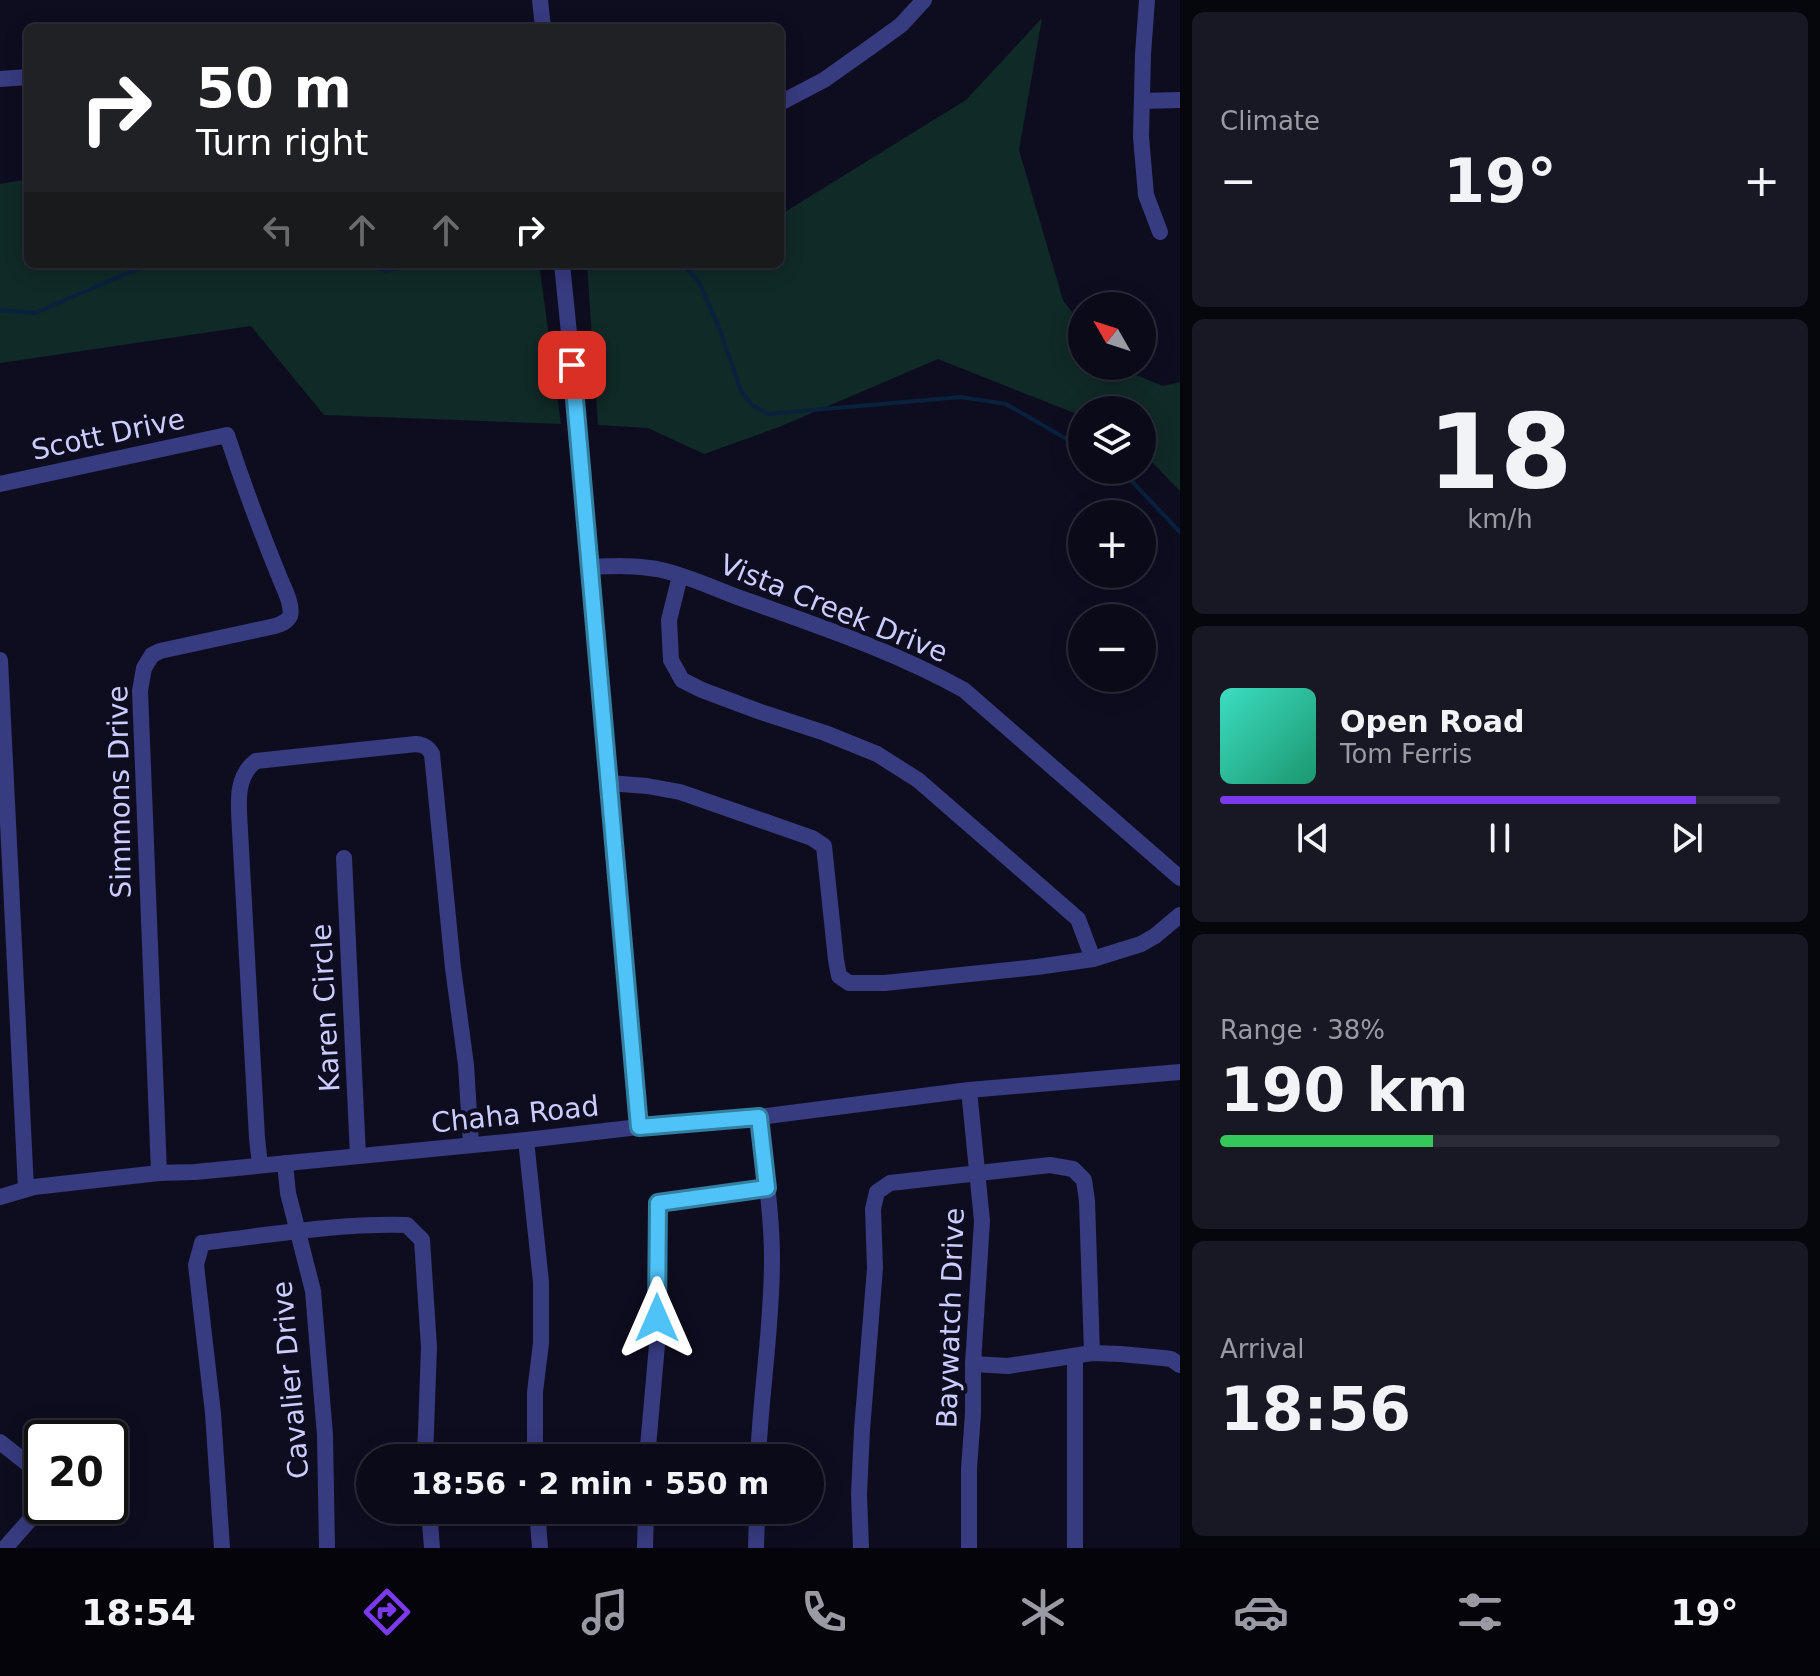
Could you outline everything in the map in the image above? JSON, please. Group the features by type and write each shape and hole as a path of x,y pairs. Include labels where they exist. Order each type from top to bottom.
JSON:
{"street":[{"path":"540,0 543,24"},
{"path":"784,101 824,80 860,55 901,25 924,0"},
{"path":"1147,0 1141,137 1146,195 1160,232"},
{"path":"0,79 24,77"},
{"path":"1142,101 1180,100"},
{"path":"562,268 639,1127"},
{"name":"Scott Drive","path":"0,484 227,435"},
{"name":"Simmons Drive","path":"159,1173 141,755 141,678 148,660 160,651 283,624 291,613 227,435"},
{"name":"Vista Creek Drive","path":"590,567 627,565 680,576 904,660 964,690 1180,878"},
{"path":"680,576 669,620 671,660 682,680 877,754 918,780 1078,919 1093,959"},
{"path":"0,660 26,1189"},
{"path":"260,1165 239,820 241,782 247,767 256,761 416,744 430,749 432,754 466,1065 471,1145"},
{"path":"609,783 680,792 812,838 824,846 839,976 849,983 900,981 1093,959 1141,944 1180,915"},
{"name":"Karen Circle","path":"344,858 358,1156"},
{"name":"Chaha Road","path":"0,1197 26,1189 159,1173 759,1117 969,1090 1180,1072"},
{"name":"Baywatch Drive","path":"969,1090 982,1221 973,1364 969,1548"},
{"path":"759,1117 772,1261 759,1444"},
{"path":"526,1140 541,1282 535,1444"},
{"name":"Cavalier Drive","path":"285,1163 288,1193 313,1291 325,1435 327,1548"},
{"path":"861,1548 859,1494 875,1268 873,1209 877,1192 890,1183 1050,1165 1073,1169 1084,1180 1087,1201 1075,1548"},
{"path":"648,1444 657,1345 658,1203 767,1188"},
{"path":"222,1548 213,1413 196,1265 202,1243 375,1224 407,1225 422,1240 429,1347 426,1444"},
{"path":"973,1364 1008,1366 1084,1355 1121,1354 1171,1359 1180,1365"},
{"path":"0,1442 24,1461"},
{"path":"5,1548 26,1524"},
{"path":"430,1524 432,1548"},
{"path":"538,1524 540,1548"},
{"path":"645,1548 646,1524"},
{"path":"756,1548 757,1524"}],"green space":[{"path":"1042,18 1019,150 1063,300 1068,307 1068,380 1148,380 1163,386 1180,382 1180,491 1156,466 1156,396 1068,396 1068,410 938,359 779,427 704,454 648,428 598,425 587,268 784,268 784,213 966,100"},
{"path":"24,180 24,268 540,268 561,424 324,415 251,326 0,363 0,184"}],"waterway":[{"path":"0,310 35,313 140,268"},
{"path":"377,268 386,271 398,268"},
{"path":"687,268 699,282 741,391 752,405 768,414 961,397 1006,404 1068,440"},
{"path":"1134,484 1180,532"}],"route":[{"path":"572,365 639,1127 759,1117 767,1188 658,1203 657,1318"}]}
